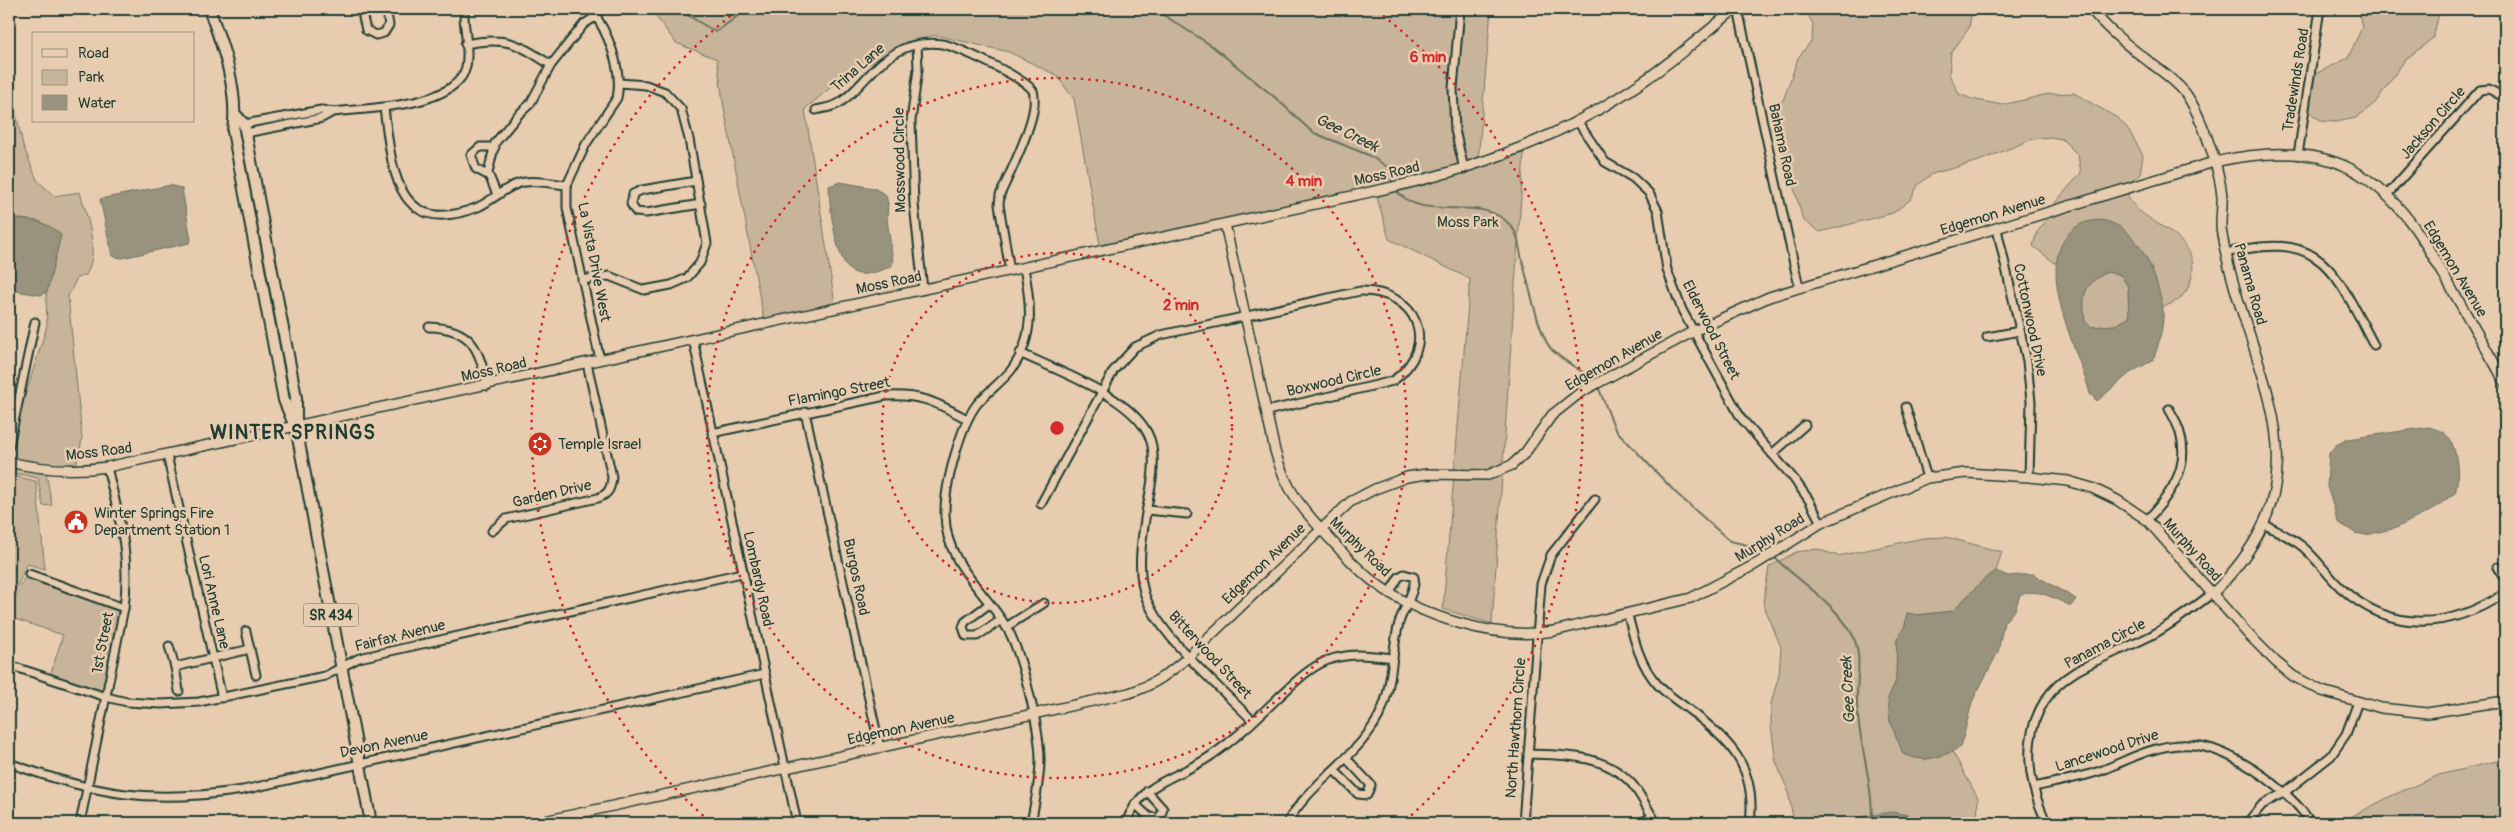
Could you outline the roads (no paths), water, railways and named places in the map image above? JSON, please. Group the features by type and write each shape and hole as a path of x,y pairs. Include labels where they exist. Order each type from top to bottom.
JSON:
{"main road":[{"name":"SR 434","path":"209,9 225,60 236,114 245,128 296,397 296,427 370,823"},
{"name":"SR 434","path":"236,114 233,131 284,400 296,427"},
{"path":"239,164 243,163 254,174"}],"street":[{"path":"362,9 366,30 376,35 384,33 389,25 386,9"},
{"path":"245,128 322,118 333,112 384,108 421,100 449,87 460,77 465,68 464,9"},
{"path":"582,280 609,276 644,290 671,285 687,278 700,264 708,243 681,109 665,92 646,85 619,83 610,44 597,16 591,9"},
{"path":"1460,9 1453,88 1455,130 1464,169"},
{"name":"Moss Road","path":"9,462 47,470 71,471 107,467 167,455 1384,189 1464,169 1513,151 1578,122 1645,80 1736,9"},
{"name":"Bahama Road","path":"1736,9 1799,287"},
{"name":"Panama Road","path":"2091,9 2116,36 2174,81 2186,95 2206,133 2220,184 2222,234 2226,253 2277,430 2279,465 2276,488 2265,525 2232,575 2213,593"},
{"name":"Tradewinds Road","path":"2298,155 2320,9"},
{"path":"489,176 494,147 514,120 530,104 551,65 584,24 597,16"},
{"path":"466,44 500,40 514,43 551,65"},
{"path":"917,45 942,44 952,46 1019,80 1033,91 1034,102 1026,131 1000,195 999,205 1010,271"},
{"name":"Trina Lane","path":"816,110 842,102 883,62 902,49 917,45"},
{"name":"Mosswood Circle","path":"917,45 918,69 911,121 914,204 923,290"},
{"name":"La Vista Drive West","path":"600,360 567,208 568,185 586,144 617,98 619,83"},
{"name":"Jackson Circle","path":"2387,196 2480,90 2489,89 2505,98"},
{"path":"384,108 393,166 401,191 412,206 422,212 455,213 479,206 498,194 525,182 568,185"},
{"name":"Elderwood Street","path":"1578,122 1606,162 1633,178 1649,193 1658,212 1667,270 1682,310 1742,418 1809,500 1821,523"},
{"path":"494,147 480,148 471,155 471,160 476,169 489,176 498,194"},
{"name":"Edgemon Avenue","path":"535,823 1129,693 1149,686 1162,680 1189,656 1350,502 1390,482 1427,474 1488,475 1512,466 1526,453 1552,415 1568,401 1589,387 1694,331 1753,304 1799,287 2214,162 2269,153 2298,155 2351,169 2387,196 2411,221 2427,245 2505,382"},
{"path":"696,181 642,190 633,194 631,204 636,212 646,213 701,204"},
{"name":"Murphy Road","path":"1225,224 1267,411 1274,451 1284,479 1301,508 1355,566 1389,593 1406,603 1488,631 1537,634 1628,615 1691,598 1716,587 1821,523 1927,478 1966,473 2029,477 2068,481 2092,488 2117,500 2147,520 2248,634 2293,676 2322,691 2358,702 2404,711 2427,713 2505,701"},
{"name":"Cottonwood Drive","path":"1997,228 2027,361 2031,402 2029,477"},
{"path":"2226,253 2269,245 2298,248 2312,253 2330,268 2340,282 2374,345"},
{"path":"1024,268 1031,312 1020,353 1012,368 977,404 961,435 946,496 945,528 955,560 1006,627 1019,656 1038,740 1040,758 1031,823"},
{"name":"Boxwood Circle","path":"1041,504 1101,392 1125,356 1145,342 1161,335 1360,291 1375,290 1401,301 1415,318 1419,344 1416,356 1402,374 1392,381 1267,411"},
{"path":"9,446 35,322"},
{"path":"429,327 446,327 470,340 478,349 487,386"},
{"path":"1988,337 2020,331"},
{"name":"Lombardy Road","path":"693,339 742,573 798,823"},
{"name":"Bitterwood Street","path":"1020,353 1101,392 1131,411 1141,422 1152,443 1153,466 1141,550 1144,594 1155,616 1189,656 1253,721"},
{"name":"Garden Drive","path":"492,531 506,519 598,498 606,495 611,487 612,477 587,363"},
{"name":"Flamingo Street","path":"712,433 885,396 908,394 930,399 968,419"},
{"path":"1906,407 1927,478"},
{"path":"2147,520 2168,498 2180,473 2183,455 2182,438 2178,424 2168,409"},
{"name":"Burgos Road","path":"806,412 880,748"},
{"path":"1772,454 1805,425"},
{"name":"Lori Anne Lane","path":"167,455 222,698"},
{"name":"1st Street","path":"80,823 124,608 127,561 107,467"},
{"name":"North Hawthorn Circle","path":"1522,823 1541,584 1551,554 1595,498"},
{"path":"1147,510 1187,514"},
{"path":"2265,525 2288,536 2305,549 2325,572 2353,598 2369,609 2391,618 2428,622 2449,619 2484,607 2505,593"},
{"path":"2497,567 2505,580"},
{"name":"Fairfax Avenue","path":"9,665 106,697 127,702 161,704 222,698 325,676 359,658 742,573"},
{"path":"29,574 124,608"},
{"path":"1287,823 1300,804 1371,730 1381,712 1388,693 1396,633 1415,583 1414,578 1404,574 1399,577 1389,593"},
{"name":"Panama Circle","path":"2047,823 2034,787 2030,735 2033,723 2052,692 2075,672 2155,633 2213,593"},
{"path":"989,604 965,622 963,627 966,636 977,636 1001,620"},
{"path":"1006,627 1044,604"},
{"path":"1628,615 1636,648 1654,680 1732,745 1749,783 1750,823"},
{"path":"246,631 256,675"},
{"path":"169,646 179,691"},
{"path":"174,667 250,650"},
{"path":"1126,823 1135,804 1148,791 1162,780 1210,756 1253,721 1300,678 1324,662 1348,654 1393,658"},
{"name":"Devon Avenue","path":"9,763 87,789 132,796 186,797 243,790 765,674"},
{"path":"2247,823 2262,805 2285,792 2331,756 2346,734 2358,702"},
{"name":"Lancewood Drive","path":"2034,787 2099,771 2145,752 2185,744 2199,744 2217,749 2239,760 2285,792 2311,823"},
{"path":"1528,754 1570,755 1605,764 1632,784 1655,820 1640,823"},
{"path":"1334,770 1358,794 1367,795 1371,785 1369,780 1346,758"},
{"path":"1135,804 1149,817 1160,818 1163,809 1148,791"}],"water":[{"path":"840,182 874,188 886,195 893,262 891,267 872,273 857,274 847,267 838,246 829,195 829,186"},
{"path":"171,185 182,189 191,240 189,243 122,258 112,256 100,199"},
{"path":"9,218 30,220 43,224 61,235 47,292 41,295 9,290"},
{"path":"2097,220 2111,222 2123,229 2142,250 2149,262 2159,290 2163,317 2160,340 2153,360 2130,373 2097,401 2090,394 2068,331 2057,282 2057,260 2064,240 2079,225","holes":["2107,272 2121,275 2128,287 2129,318 2115,325 2092,327 2085,322 2084,313 2084,298 2088,286"]},
{"path":"2429,427 2444,433 2452,444 2457,461 2457,487 2455,493 2432,510 2396,528 2366,535 2355,533 2338,522 2327,486 2329,453 2336,445 2348,439"},
{"path":"1996,571 2008,576 2033,574 2076,599 2071,606 2040,593 2033,592 2020,595 2015,610 2004,622 1998,652 1972,702 1961,747 1946,754 1925,759 1918,759 1903,754 1890,721 1888,698 1896,681 1897,638 1905,626 1907,613 1917,615 1953,611 1983,580"},
{"path":"1892,812 1908,815 1913,823 1859,823 1861,817"}],"waterway":[{"name":"Gee Creek","path":"677,9 716,32 747,9"},
{"name":"Gee Creek","path":"1154,9 1212,46 1278,100 1312,132 1368,155 1388,167 1393,185"},
{"name":"Gee Creek","path":"1395,189 1407,200 1421,205 1436,208 1483,210 1498,215 1510,225 1517,237 1534,308 1547,343 1561,358 1592,378"},
{"name":"Gee Creek","path":"1599,389 1615,429 1677,494 1730,541 1765,549"},
{"name":"Gee Creek","path":"1775,558 1816,593 1844,621 1855,641 1858,658 1858,717 1870,787 1872,816"}],"place":[{"name":"Temple Israel","path":"540,444"},
{"name":"Winter Springs Fire Department Station 1","path":"76,522"}],"district":[{"name":"WINTER SPRINGS","path":"293,432"}],"park label":[{"name":"Moss Park","path":"1468,222"}]}
